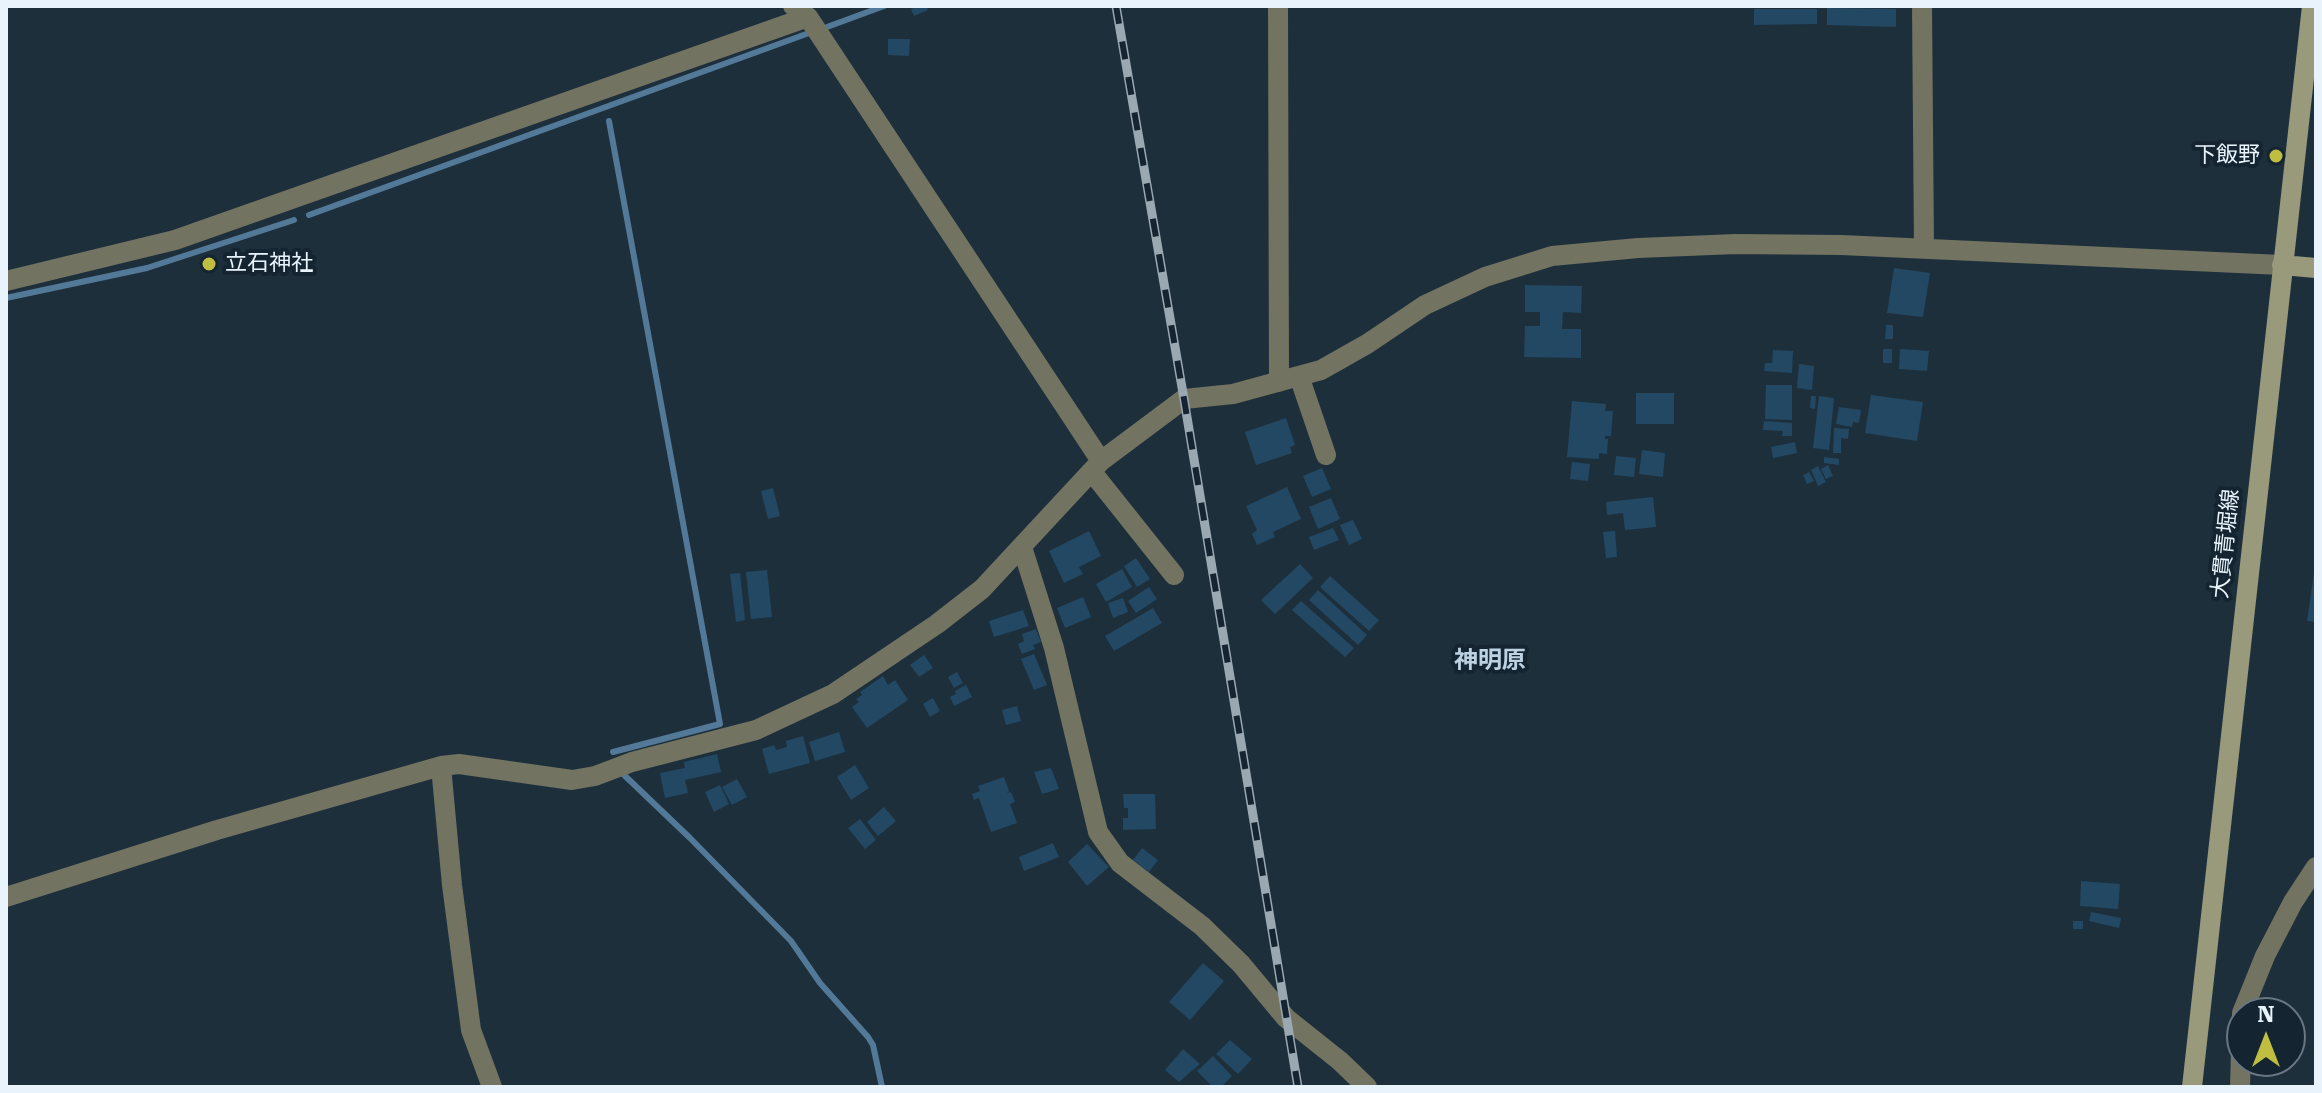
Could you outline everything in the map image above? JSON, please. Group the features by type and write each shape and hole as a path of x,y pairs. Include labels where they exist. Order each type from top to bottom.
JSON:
{"main road":[{"name":"大貫青堀線","path":"2192,1087 2312,6"},
{"path":"2282,265 2316,268"}],"street":[{"path":"1278,6 1279,382"},
{"path":"1922,6 1924,248"},
{"path":"6,281 175,240 801,12 1097,467 1174,575"},
{"path":"6,897 441,766 459,764 572,780 756,730 833,694 888,659 982,589 1097,467 1184,399 1233,394 1321,370 1425,305 1485,277 1552,256 1736,244 1924,248 2282,265"},
{"path":"1299,376 1326,455"},
{"path":"1022,547 1054,648 1098,832 1120,863 1202,926 1241,964 1286,1018 1367,1087"},
{"path":"441,766 452,885 471,1030 492,1087"},
{"path":"2249,997 2265,956 2293,902 2316,867"}],"building":[{"path":"926,6 928,10 914,16 911,9"},
{"path":"1827,8 1896,9 1896,27 1827,25"},
{"path":"1754,9 1817,9 1817,24 1754,25"},
{"path":"888,39 910,39 909,56 888,55"},
{"path":"1894,268 1930,273 1923,317 1887,313"},
{"path":"1525,285 1582,286 1581,313 1563,312 1562,329 1581,329 1581,358 1524,357 1525,326 1540,326 1540,312 1525,312"},
{"path":"1886,325 1893,325 1893,339 1885,339"},
{"path":"1883,349 1892,349 1892,363 1883,363"},
{"path":"1900,349 1929,351 1927,371 1899,369"},
{"path":"1773,350 1793,351 1792,373 1764,371 1765,363 1772,363"},
{"path":"1799,364 1814,366 1812,390 1797,388"},
{"path":"1766,385 1792,385 1792,420 1765,419"},
{"path":"1636,393 1674,393 1674,424 1636,424"},
{"path":"1871,395 1923,402 1917,441 1865,433"},
{"path":"1811,396 1816,396 1815,409 1810,408"},
{"path":"1819,396 1834,398 1829,450 1813,448"},
{"path":"1572,401 1606,404 1605,411 1613,411 1611,436 1605,436 1608,439 1607,454 1599,453 1599,459 1567,457"},
{"path":"1839,407 1861,410 1859,423 1853,422 1852,427 1836,424"},
{"path":"1286,418 1295,445 1290,447 1292,453 1256,465 1245,432"},
{"path":"1764,421 1792,423 1792,436 1782,436 1783,431 1763,430"},
{"path":"1834,428 1849,429 1848,439 1841,438 1841,453 1833,453"},
{"path":"1795,442 1797,453 1773,458 1771,447"},
{"path":"1642,450 1665,453 1663,477 1639,474"},
{"path":"1616,456 1636,458 1634,477 1614,475"},
{"path":"1824,457 1839,459 1839,465 1824,463"},
{"path":"1572,462 1590,464 1588,481 1570,479"},
{"path":"1828,465 1833,476 1826,479 1821,469"},
{"path":"1818,466 1826,482 1818,486 1811,470"},
{"path":"1322,468 1331,489 1312,497 1303,476"},
{"path":"1809,472 1814,481 1807,484 1803,475"},
{"path":"1287,487 1301,519 1273,532 1275,537 1257,545 1252,534 1257,530 1246,506"},
{"path":"773,488 780,516 768,519 761,491"},
{"path":"1653,497 1656,527 1625,530 1623,513 1607,515 1606,502"},
{"path":"1331,498 1340,519 1318,529 1309,507"},
{"path":"1353,520 1362,539 1349,545 1340,525"},
{"path":"1333,528 1339,540 1314,550 1309,537"},
{"path":"1089,531 1101,556 1079,567 1083,574 1064,583 1049,551"},
{"path":"1615,531 1617,557 1606,558 1603,532"},
{"path":"1136,558 1150,579 1137,587 1124,566"},
{"path":"1300,564 1313,578 1275,614 1261,600"},
{"path":"1122,569 1132,587 1106,602 1096,584"},
{"path":"767,570 772,617 751,619 746,572"},
{"path":"740,573 745,620 736,622 730,574"},
{"path":"2316,573 2316,622 2307,621"},
{"path":"1330,576 1379,620 1369,631 1320,587"},
{"path":"1149,587 1157,599 1136,613 1128,601"},
{"path":"1318,590 1367,635 1358,645 1309,600"},
{"path":"1083,597 1091,617 1065,628 1057,608"},
{"path":"1123,598 1128,612 1113,618 1108,603"},
{"path":"1301,601 1354,648 1345,657 1292,610"},
{"path":"1153,608 1162,623 1114,651 1105,636"},
{"path":"1023,610 1029,626 994,637 989,621"},
{"path":"1036,629 1041,642 1033,645 1035,649 1022,654 1018,644 1024,641 1022,634"},
{"path":"1034,654 1047,685 1034,690 1021,659"},
{"path":"924,655 933,668 919,677 910,665"},
{"path":"957,672 963,683 954,688 948,677"},
{"path":"883,676 888,685 895,680 908,700 867,728 852,707 859,702 856,699 862,695 860,692"},
{"path":"966,685 972,697 954,706 950,697"},
{"path":"933,698 940,711 930,717 923,704"},
{"path":"1017,706 1021,721 1006,725 1002,710"},
{"path":"839,732 845,752 815,761 809,742"},
{"path":"803,736 810,763 769,774 762,749 774,745 776,750 787,747 786,741"},
{"path":"717,754 721,772 685,780 688,793 665,798 660,773 685,768 684,762"},
{"path":"855,765 869,788 851,800 837,777"},
{"path":"1051,768 1059,789 1042,794 1034,772"},
{"path":"1004,777 1007,793 1011,792 1015,802 1010,804 1017,823 991,832 979,798 974,800 972,794 980,791 978,786"},
{"path":"737,779 747,797 732,805 722,787"},
{"path":"720,785 729,804 714,812 705,792"},
{"path":"1123,794 1155,794 1156,829 1123,830 1123,818 1128,818 1128,808 1124,808"},
{"path":"884,807 896,821 878,836 867,822"},
{"path":"860,819 876,840 865,849 848,828"},
{"path":"1053,843 1059,857 1024,871 1019,857"},
{"path":"1087,844 1109,867 1087,886 1068,862"},
{"path":"1142,848 1158,860 1149,872 1133,860"},
{"path":"2081,881 2120,884 2118,909 2080,906"},
{"path":"2091,912 2121,918 2119,928 2089,921"},
{"path":"2073,921 2083,921 2083,929 2073,929"},
{"path":"1203,963 1224,981 1190,1020 1169,1002"},
{"path":"1230,1040 1252,1059 1238,1074 1216,1054"},
{"path":"1183,1049 1200,1064 1179,1082 1165,1070"},
{"path":"1213,1056 1232,1076 1221,1087 1213,1087 1197,1071"}],"waterway":[{"path":"827,27 884,6"},
{"path":"309,215 809,33"},
{"path":"609,121 720,724 613,752"},
{"path":"6,298 147,268 294,220"},
{"path":"623,774 791,941 820,983 873,1045 882,1087"}],"railway":[{"path":"1116,6 1298,1087"}],"place":[{"name":"下飯野","path":"2276,156"},
{"name":"立石神社","path":"209,264"}],"district":[{"name":"神明原","path":"1490,661"}]}
